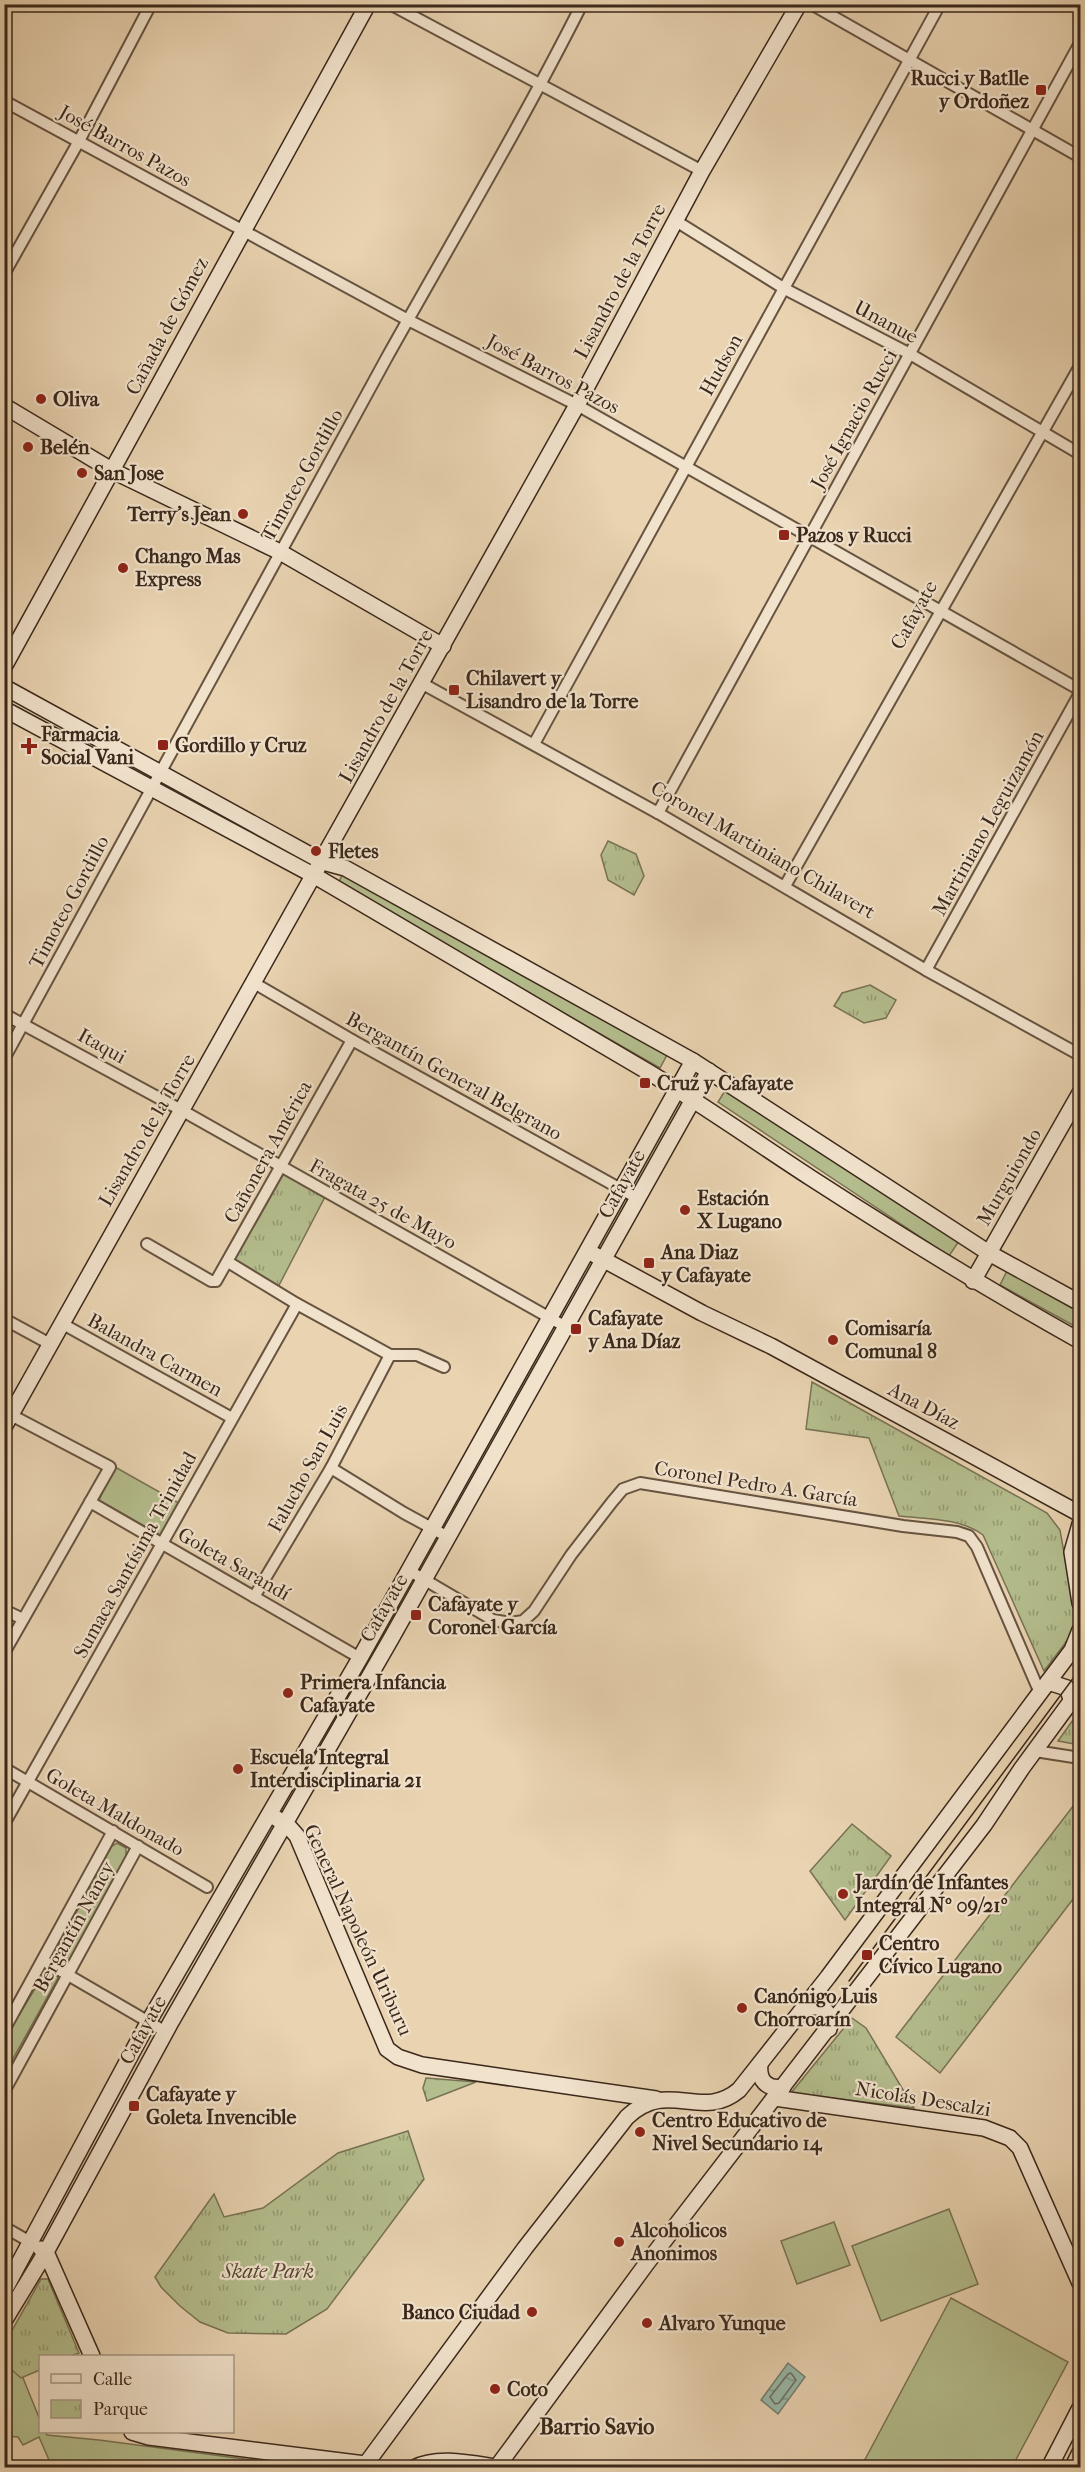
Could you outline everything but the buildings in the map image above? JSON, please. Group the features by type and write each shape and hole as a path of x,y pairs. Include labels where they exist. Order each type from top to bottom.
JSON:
{"street":[{"path":"4,274 79,141 151,4"},
{"name":"Cañada de Gómez","path":"4,668 242,230 368,4"},
{"path":"390,4 702,171"},
{"name":"Timoteo Gordillo","path":"4,1059 159,771 408,320 541,86 582,4"},
{"name":"Lisandro de la Torre","path":"8,1421 578,405 702,171 799,4"},
{"path":"811,4 1080,157"},
{"name":"Hudson","path":"534,744 940,4"},
{"name":"José Ignacio Rucci","path":"658,813 1080,43"},
{"name":"José Barros Pazos","path":"4,101 408,320 578,405 1080,692"},
{"name":"Unanue","path":"676,221 785,289 910,354 1080,454"},
{"name":"Cafayate","path":"785,886 1080,366"},
{"path":"4,406 113,471 280,552 443,646"},
{"name":"Coronel Martiniano Chilavert","path":"423,684 658,813 926,970 1080,1055"},
{"path":"4,687 323,862 345,868 693,1061 989,1253 1080,1303"},
{"name":"Martiniano Leguizamón","path":"926,970 1080,692"},
{"path":"4,709 315,876 678,1089 785,1161 973,1281 1080,1341"},
{"name":"Bergantín General Belgrano","path":"254,983 351,1041 638,1198"},
{"name":"Itaqui","path":"4,1014 183,1111"},
{"name":"Cañonera América","path":"147,1244 211,1281 216,1281 351,1041"},
{"name":"Cafayate","path":"4,2291 149,2021 360,1658 693,1061"},
{"name":"Cafayate","path":"4,2321 46,2252 166,2032 424,1580 709,1071"},
{"name":"Murguiondo","path":"973,1281 1080,1093"},
{"name":"Fragata 25 de Mayo","path":"183,1111 566,1327"},
{"name":"Ana Díaz","path":"587,1251 702,1313 771,1346 1080,1514"},
{"path":"228,1262 297,1304 390,1355 417,1355 444,1367"},
{"name":"Sumaca Santísima Trinidad","path":"4,1824 297,1304"},
{"path":"4,1319 50,1344"},
{"name":"Balandra Carmen","path":"61,1323 232,1418"},
{"name":"Falucho San Luis","path":"254,1597 331,1468 390,1355"},
{"path":"4,1653 110,1467 8,1421"},
{"path":"331,1468 448,1537"},
{"name":"Coronel Pedro A. García","path":"408,1570 493,1620 511,1623 523,1621 534,1611 571,1555 623,1489 640,1483 903,1526 957,1532 969,1536 977,1547 1044,1687"},
{"name":"Goleta Sarandí","path":"90,1502 360,1658"},
{"path":"1080,1524 1072,1552 1080,1603"},
{"path":"4,1610 23,1619"},
{"name":"General Napoleón Uriburu","path":"268,1814 284,1823 297,1836 387,2049 398,2057 422,2065 659,2099 721,2102 739,2090 804,2010 1072,1650 1080,1630"},
{"path":"414,2468 429,2462 440,2461 499,2467 646,2263 984,1826 1076,1695 1067,1688 1044,1687"},
{"path":"1035,1751 1080,1758"},
{"name":"Goleta Maldonado","path":"4,1768 207,1887"},
{"name":"Bergantín Nancy","path":"4,2030 44,1961 113,1831"},
{"name":"Bergantín Nancy","path":"5,2087 138,1846"},
{"path":"44,1961 166,2032"},
{"path":"804,2010 810,2006 824,2008 829,2015 829,2029"},
{"path":"760,2064 761,2078 765,2084 779,2093"},
{"name":"Nicolás Descalzi","path":"779,2093 984,2128 998,2131 1010,2138 1027,2162 1080,2283"},
{"path":"135,2433 149,2437 364,2466 525,2248 611,2137 637,2108 659,2099"},
{"path":"4,2227 46,2252 92,2355"},
{"path":"1048,2468 1080,2408"}],"green space":[{"path":"608,841 636,854 644,876 634,895 608,880 601,855"},
{"path":"343,873 668,1053 660,1068 338,884"},
{"path":"870,985 896,1000 886,1018 864,1023 834,1006 842,993"},
{"path":"726,1089 959,1241 949,1256 718,1102"},
{"path":"279,1166 327,1193 276,1291 228,1262"},
{"path":"1007,1271 1080,1312 1080,1329 1000,1285"},
{"path":"812,1382 1047,1513 1060,1530 1076,1620 1073,1633 1044,1671 983,1535 954,1522 899,1516 869,1438 806,1429"},
{"path":"115,1467 179,1503 162,1536 99,1500"},
{"path":"1080,1710 1080,1745 1058,1741"},
{"path":"1077,1801 1080,1801 1080,1890 940,2073 896,2037"},
{"path":"852,1824 891,1856 845,1920 810,1871"},
{"path":"117,1843 126,1848 126,1858 73,1958 63,1963 55,1956 56,1950 112,1846"},
{"path":"49,1970 57,1973 58,1978 5,2073 4,2040 45,1972"},
{"path":"852,2018 866,2028 914,2108 791,2093"},
{"path":"426,2078 476,2082 427,2101 423,2088"},
{"name":"Skate Park","path":"408,2131 424,2179 327,2309 286,2334 228,2333 200,2322 161,2287 155,2277 214,2194 224,2217 263,2208 338,2153"},
{"path":"949,2209 978,2284 881,2321 852,2246"},
{"path":"834,2222 850,2265 797,2284 781,2241"},
{"path":"41,2279 48,2279 79,2353 39,2355 39,2370 21,2378 5,2364 5,2343"},
{"path":"951,2298 1068,2362 1012,2467 861,2467"},
{"path":"4,2363 23,2378 39,2418 39,2433 306,2467 52,2467 39,2437 23,2445 18,2437 5,2436"}],"water":[{"path":"788,2363 805,2377 778,2414 761,2400"}],"tram line":[{"path":"849,1981 1080,1669"},
{"path":"1063,2468 1080,2434"}],"place":[{"name":"Rucci y Batlle y Ordoñez","path":"1041,90"},
{"name":"Oliva","path":"41,399"},
{"name":"Belén","path":"28,447"},
{"name":"San Jose","path":"82,473"},
{"name":"Terry's Jean","path":"243,514"},
{"name":"Pazos y Rucci","path":"784,535"},
{"name":"Chango Mas Express","path":"123,568"},
{"name":"Chilavert y Lisandro de la Torre","path":"454,690"},
{"name":"Gordillo y Cruz","path":"163,745"},
{"name":"Farmacia Social Vani","path":"29,746"},
{"name":"Fletes","path":"316,851"},
{"name":"Cruz y Cafayate","path":"645,1083"},
{"name":"Estación X Lugano","path":"685,1210"},
{"name":"Ana Diaz y Cafayate","path":"649,1263"},
{"name":"Cafayate y Ana Díaz","path":"576,1329"},
{"name":"Comisaría Comunal 8","path":"833,1340"},
{"name":"Cafayate y Coronel García","path":"416,1615"},
{"name":"Primera Infancia Cafayate","path":"288,1693"},
{"name":"Escuela Integral Interdisciplinaria 21","path":"238,1769"},
{"name":"Jardín de Infantes Integral Nº 09/21º","path":"843,1894"},
{"name":"Centro Cívico Lugano","path":"867,1955"},
{"name":"Canónigo Luis Chorroarín","path":"742,2008"},
{"name":"Cafayate y Goleta Invencible","path":"134,2106"},
{"name":"Centro Educativo de Nivel Secundario 14","path":"640,2132"},
{"name":"Alcoholicos Anonimos","path":"619,2242"},
{"name":"Banco Ciudad","path":"532,2312"},
{"name":"Alvaro Yunque","path":"647,2323"},
{"name":"Coto","path":"495,2389"}],"district":[{"name":"Barrio Savio","path":"597,2427"}]}
